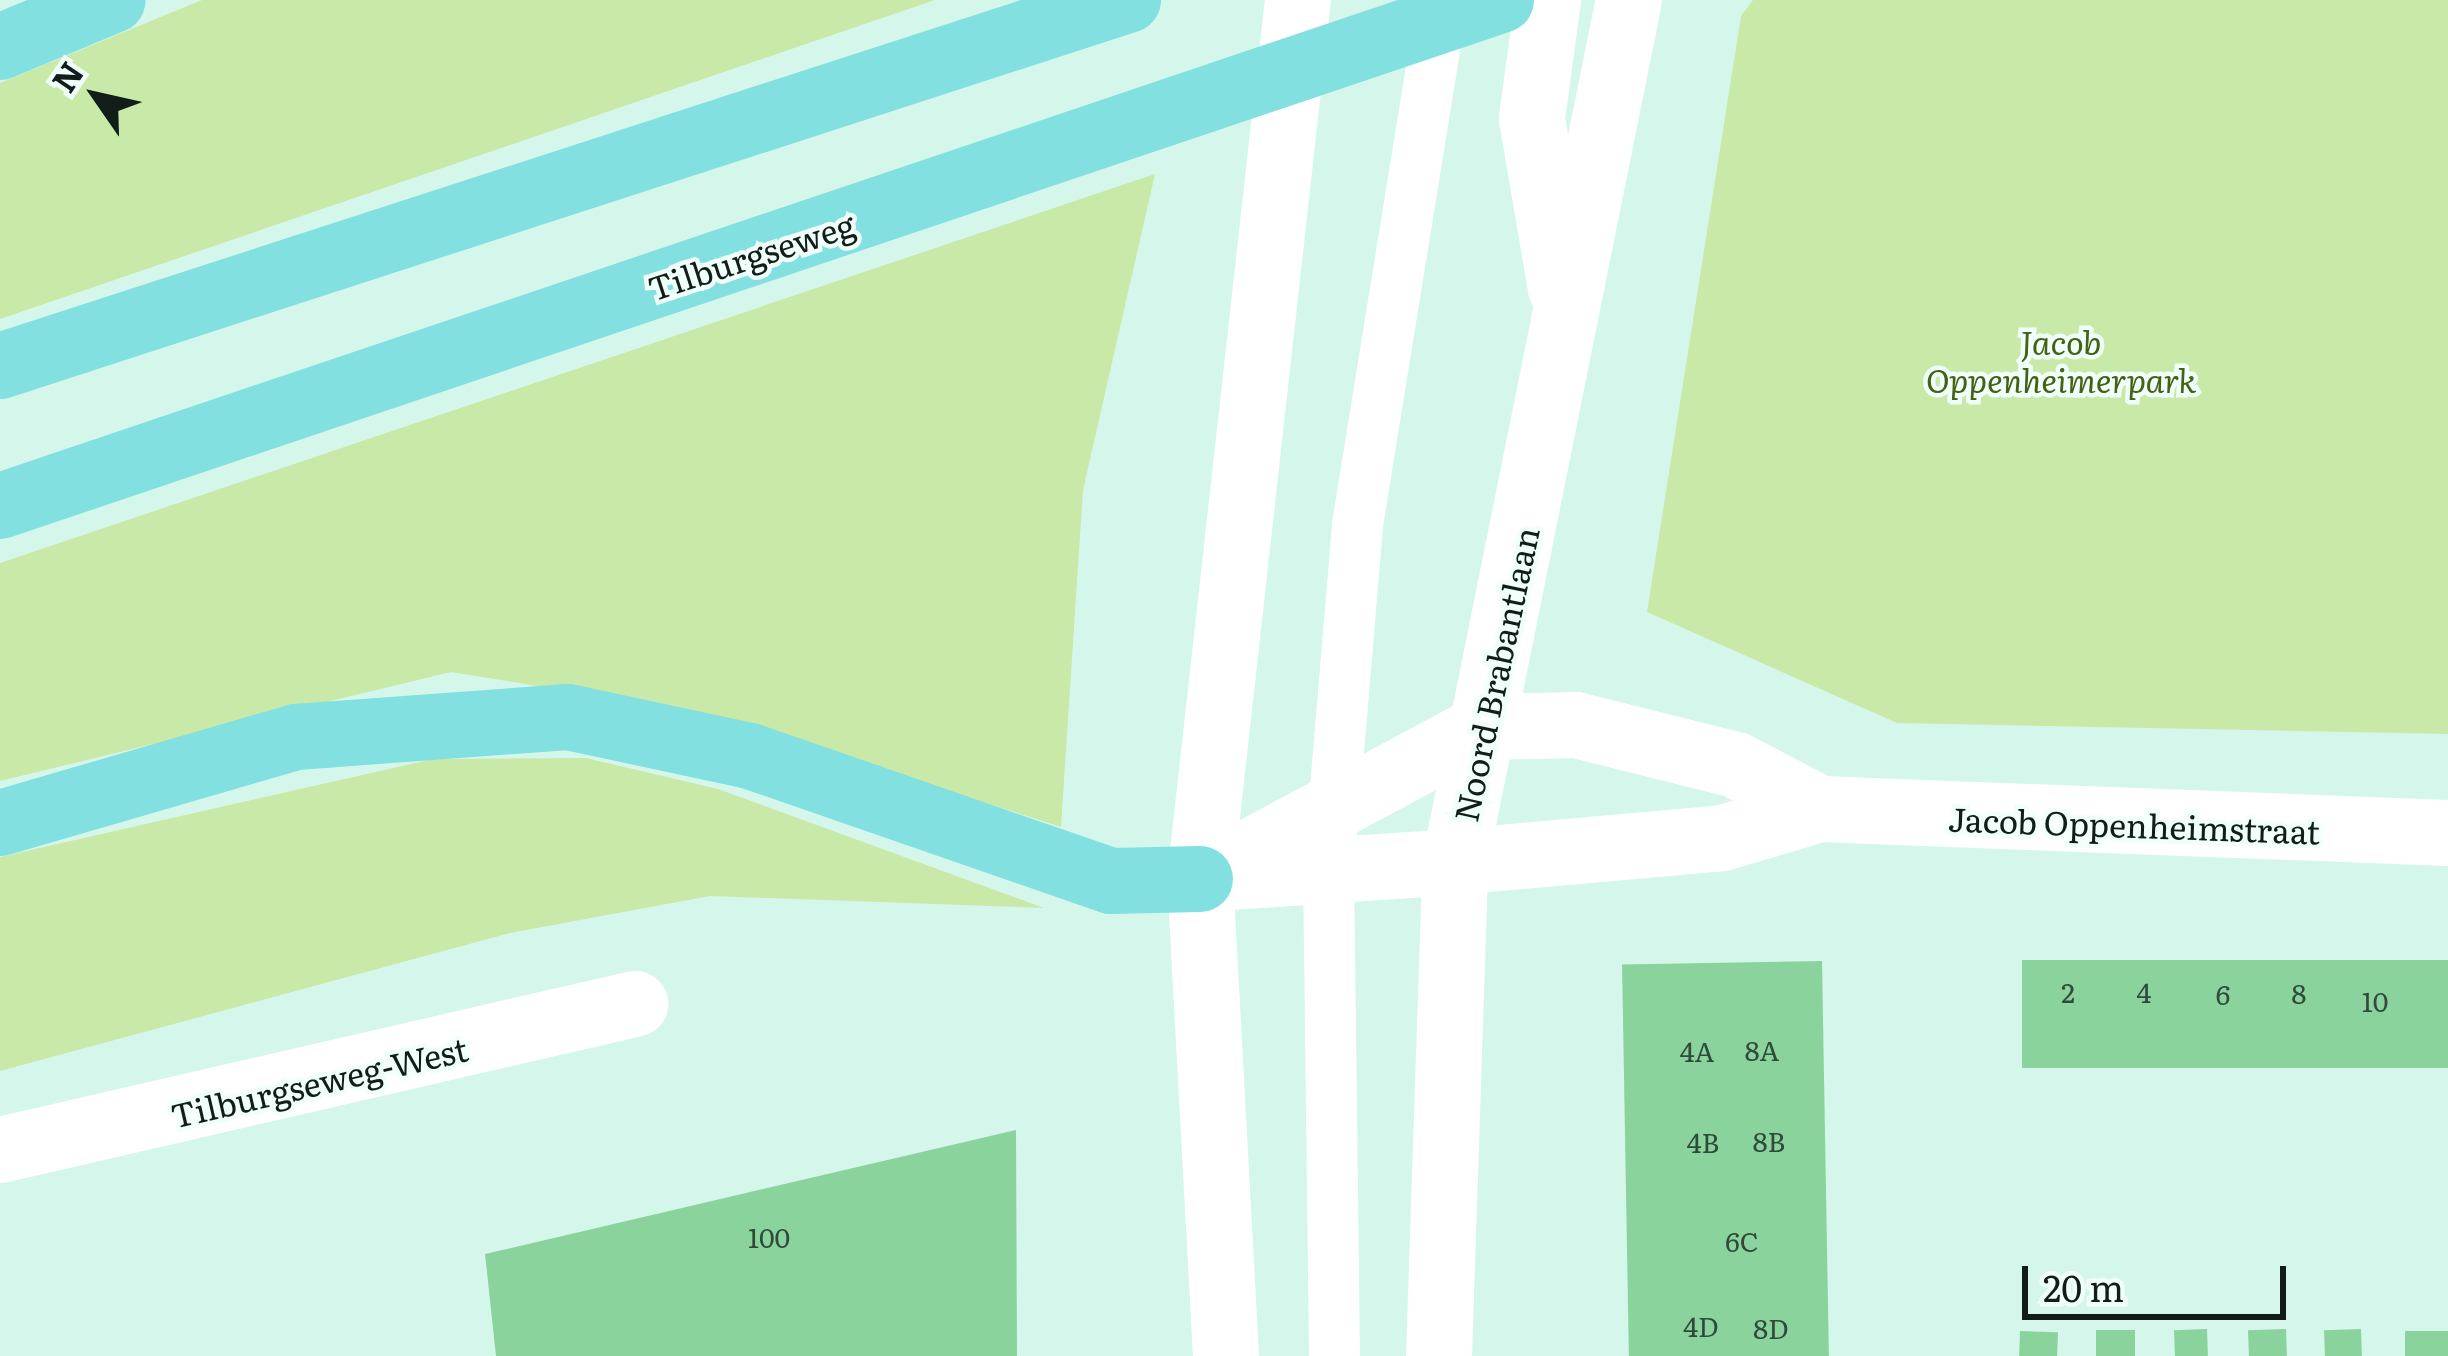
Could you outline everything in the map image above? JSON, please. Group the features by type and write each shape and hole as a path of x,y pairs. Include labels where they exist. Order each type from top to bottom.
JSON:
{"highway":[{"path":"0,47 113,0"},
{"path":"0,366 1127,0"},
{"name":"Tilburgseweg","path":"0,506 1501,0"},
{"path":"0,823 296,736 568,716 750,756 1112,881 1200,879"}],"main road":[{"path":"1226,1356 1200,879 1262,243 1298,0"},
{"path":"1548,0 1532,118 1569,334"},
{"name":"Noord Brabantlaan","path":"1439,1356 1455,862 1569,334 1629,0"},
{"name":"Jacob Oppenheimstraat","path":"1483,727 1576,725 1736,765 1820,809"},
{"path":"1331,840 1483,727"},
{"name":"Jacob Oppenheimstraat","path":"1200,879 1331,840 1455,862 1723,838 1820,809 2448,833"},
{"name":"Tilburgseweg-West","path":"0,1150 635,1004"}],"lane":[{"path":"1334,1356 1331,840 1358,524 1442,0"}],"green space":[{"path":"202,0 935,0 0,319 0,83"},
{"name":"Jacob Oppenheimerpark","path":"1753,0 2448,0 2448,734 1897,723 1647,612 1741,16"},
{"path":"1155,174 1083,490 1061,827 709,714 451,672 0,781 0,563"},
{"path":"586,758 718,789 1044,908 710,896 510,933 0,1071 0,857 433,759"}],"building":[{"path":"2022,960 2448,960 2448,1068 2022,1068"},
{"path":"1822,961 1829,1356 1629,1356 1622,964"},
{"path":"1016,1130 1017,1356 496,1356 485,1254"},
{"path":"2207,1329 2208,1356 2175,1356 2174,1330"},
{"path":"2286,1329 2287,1356 2249,1356 2248,1330"},
{"path":"2361,1329 2362,1356 2325,1356 2324,1330"},
{"path":"2096,1330 2135,1330 2135,1356 2096,1356"},
{"path":"2020,1331 2058,1332 2057,1356 2019,1356"},
{"path":"2405,1331 2448,1331 2448,1356 2405,1356"}]}
